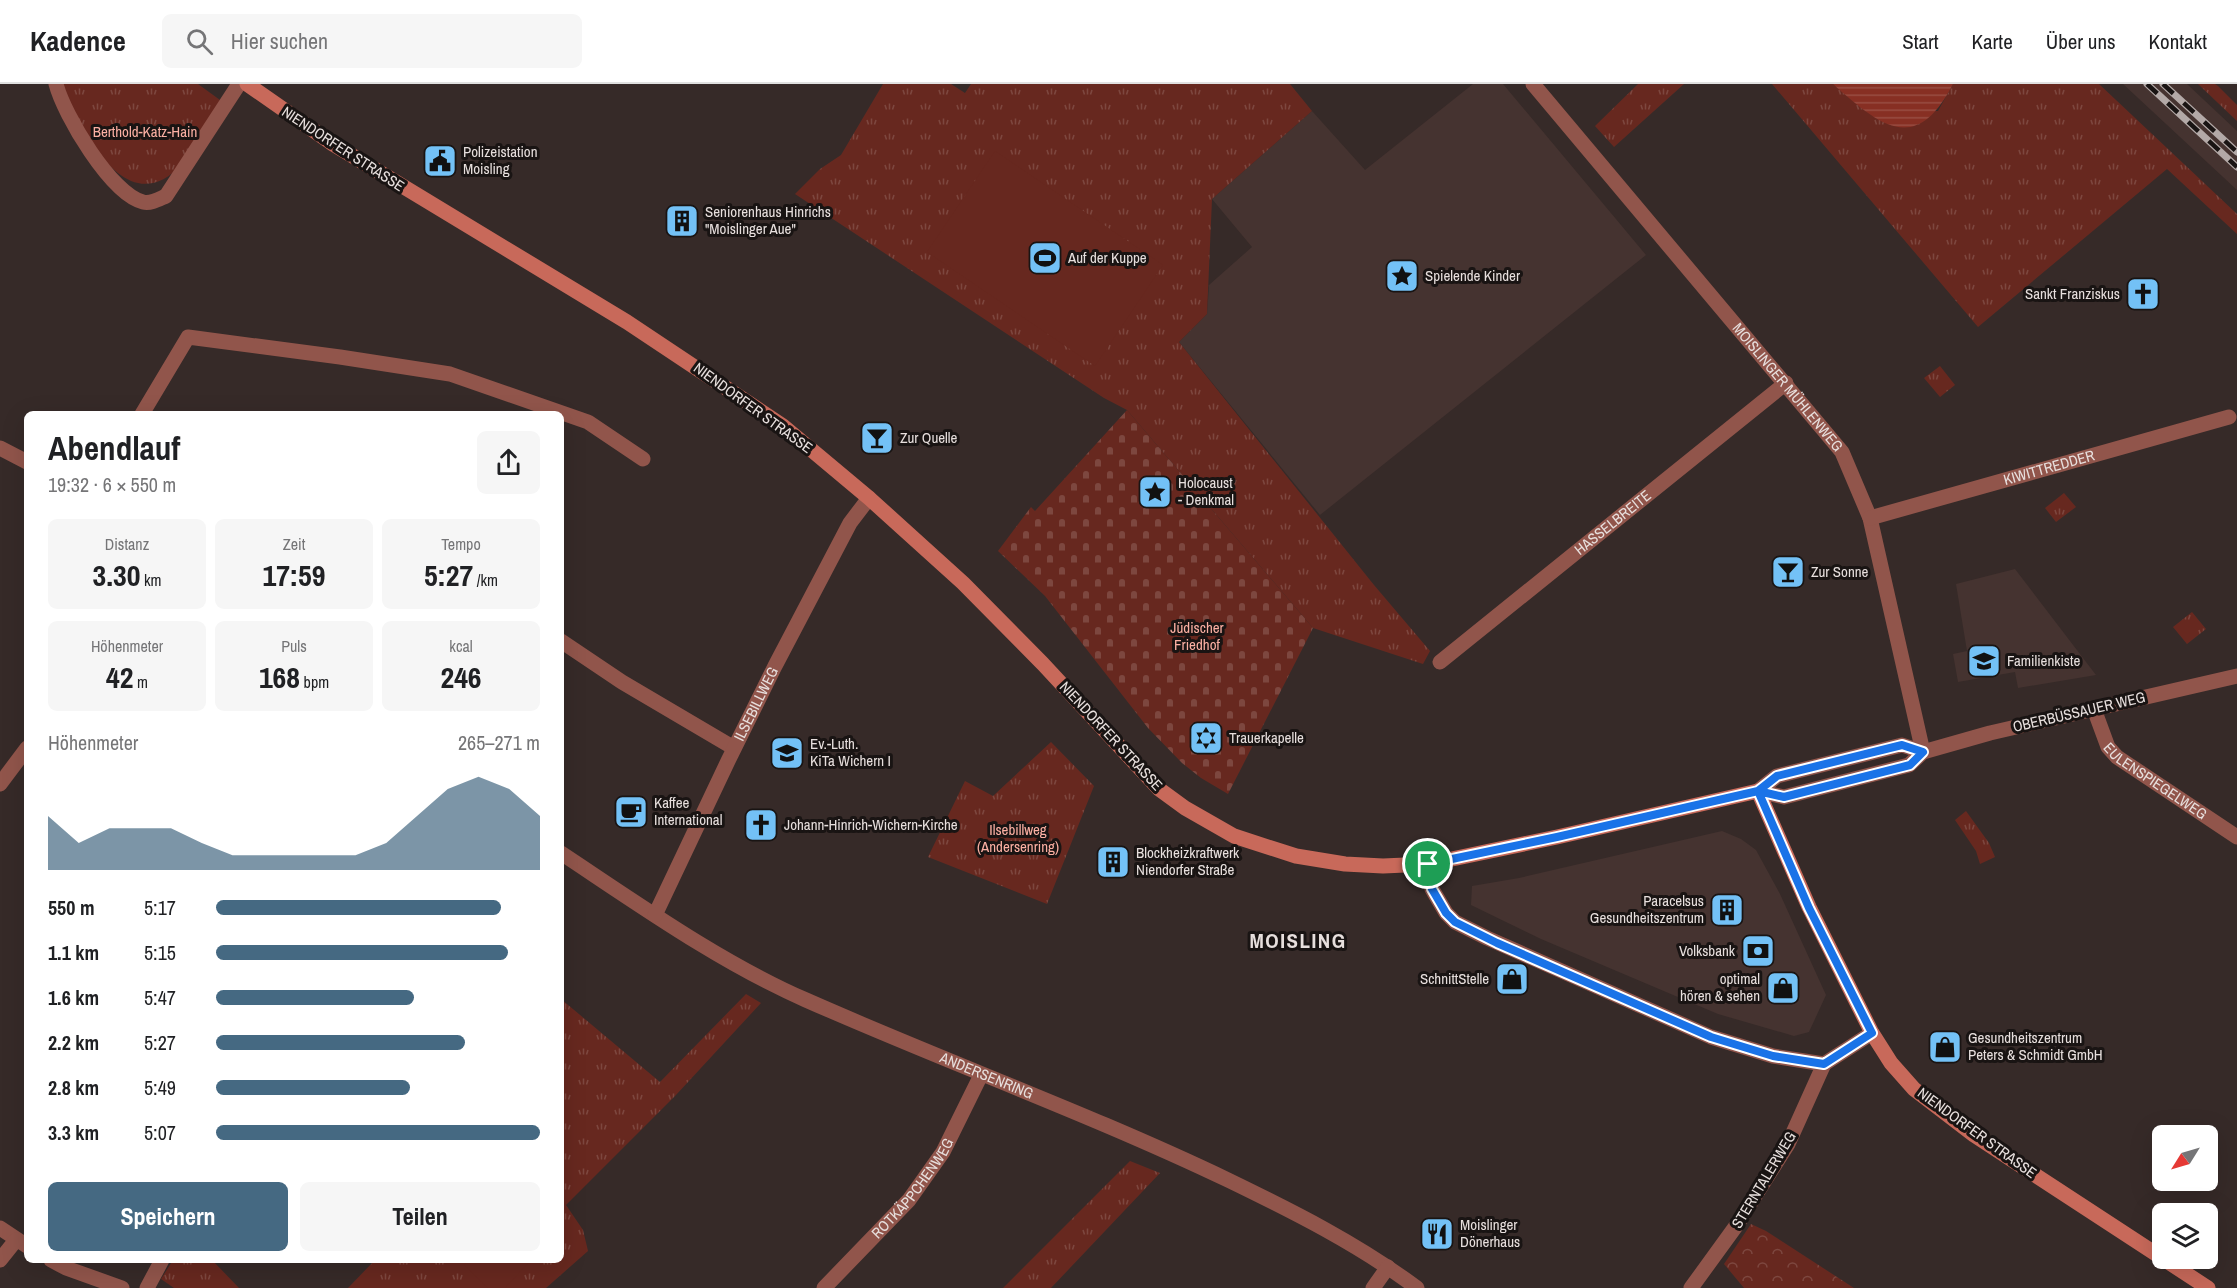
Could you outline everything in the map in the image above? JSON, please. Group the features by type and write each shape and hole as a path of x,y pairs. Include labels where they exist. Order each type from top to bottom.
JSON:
{"main road":[{"name":"NIENDORFER STRASSE","path":"247,84 333,144 627,322 783,426 869,498 963,583 1044,664 1160,789 1185,808 1234,836 1296,856 1345,864 1383,866 1428,864"},
{"name":"OBERBÜSSAUER WEG","path":"1428,864 1758,791"},
{"path":"1758,791 1809,908 1872,1033"},
{"name":"NIENDORFER STRASSE","path":"1872,1033 1891,1063 1914,1089 1974,1135 2208,1288"}],"street":[{"path":"56,84 74,127 93,156 125,190 143,202 154,202 166,196 239,84"},
{"name":"MOISLINGER MÜHLENWEG","path":"1533,84 1842,452 1870,518 1923,752"},
{"path":"144,411 188,337 450,374 556,411"},
{"name":"HASSELBREITE","path":"1440,662 1786,383"},
{"path":"564,414 588,422 642,459"},
{"name":"KIWITTREDDER","path":"1870,518 2229,417"},
{"path":"0,448 24,460"},
{"name":"ILSEBILLWEG","path":"655,915 734,748 850,523 869,498"},
{"path":"564,643 622,682 734,748"},
{"name":"OBERBÜSSAUER WEG","path":"1758,791 1784,797 1910,765 1923,752 2022,724 2237,676"},
{"name":"EULENSPIEGELWEG","path":"2094,709 2108,747 2117,757 2237,837"},
{"name":"OBERBÜSSAUER WEG","path":"1758,791 1777,776 1902,745 1923,752"},
{"path":"0,784 24,752"},
{"name":"ANDERSENRING","path":"564,855 655,915 744,968 804,999 981,1075 1166,1150 1309,1219 1388,1267 1417,1288"},
{"path":"1428,864 1432,889 1446,913 1455,922 1497,943 1711,1037 1773,1056 1824,1064 1872,1033"},
{"name":"STERNTALERWEG","path":"1690,1288 1736,1226 1788,1144 1824,1064"},
{"name":"ROTKÄPPCHENWEG","path":"824,1288 909,1200 943,1152 981,1075"},
{"path":"0,1228 22,1243 0,1260"},
{"path":"57,1263 122,1288"},
{"path":"147,1288 160,1263"},
{"path":"1373,1288 1388,1267"}],"shaded area":[{"path":"1473,84 1503,84 1646,255 1320,515 1179,342 1207,314 1209,285 1252,247 1212,199 1312,111 1365,170"},
{"path":"1833,84 1953,84 1939,106 1925,120 1911,127 1897,127 1866,112"},
{"path":"2123,84 2187,84 2237,131 2237,190"},
{"path":"2015,569 2096,675 2018,688 2015,672 1958,682 1953,654 1967,651 1956,584"},
{"path":"1722,831 1741,839 1756,850 1780,894 1826,995 1809,1032 1794,1036 1718,1014 1541,939 1471,905 1472,886 1519,878"}],"green space":[{"name":"Berthold-Katz-Hain","path":"62,84 198,84 220,100 182,164 162,180 142,184 124,177 93,145"},
{"path":"883,84 951,84 965,93 971,84 1290,84 1312,111 1212,199 1207,314 1179,342 1374,585 1430,651 1423,664 1313,628 1127,410 1104,398 795,194 820,169 841,155"},
{"path":"1638,84 1684,84 1614,147 1595,126"},
{"path":"1772,84 1833,84 1867,112 1938,111 1953,84 2099,84 2237,214 2237,234 2167,169 1978,327"},
{"path":"2198,84 2218,86 2237,105 2237,121"},
{"name":"Auf der Kuppe","path":"995,151 1163,265 1095,366 927,252"},
{"path":"1940,366 1955,385 1940,397 1924,378"},
{"name":"Jüdischer Friedhof","path":"1127,410 1313,628 1228,794 1201,778 1182,763 1148,728 1045,596 998,551 1031,507 1035,511"},
{"path":"2064,493 2076,507 2056,522 2045,508"},
{"path":"2192,612 2206,629 2187,644 2173,627"},
{"name":"Ilsebillweg (Andersenring)","path":"1051,742 1094,786 1047,904 928,857 965,781 993,796"},
{"path":"1966,811 1989,843 1995,857 1980,864 1976,851 1955,820"},
{"path":"746,994 761,1003 676,1095 566,1205 583,1230 588,1251 546,1288 348,1288 372,1263 564,1263 564,1002 660,1082"},
{"path":"1130,1161 1160,1173 1051,1288 1003,1288"},
{"path":"1751,1224 1766,1231 1854,1288 1744,1288 1724,1264"},
{"path":"171,1263 215,1263 239,1288 174,1288 161,1279"},
{"path":"466,1263 528,1263 505,1288 488,1288 464,1265"}],"railway":[{"path":"2147,84 2237,167"},
{"path":"2163,84 2237,152"}],"place":[{"name":"Polizeistation Moisling","path":"440,161"},
{"name":"Seniorenhaus Hinrichs \"Moislinger Aue\"","path":"682,221"},
{"name":"Auf der Kuppe","path":"1045,258"},
{"name":"Spielende Kinder","path":"1402,276"},
{"name":"Sankt Franziskus","path":"2143,294"},
{"name":"Zur Quelle","path":"877,438"},
{"name":"Holocaust - Denkmal","path":"1155,492"},
{"name":"Zur Sonne","path":"1788,572"},
{"name":"Familienkiste","path":"1984,661"},
{"name":"Trauerkapelle","path":"1206,738"},
{"name":"Ev.-Luth. KiTa Wichern I","path":"787,753"},
{"name":"Kaffee International","path":"631,812"},
{"name":"Johann-Hinrich-Wichern-Kirche","path":"761,825"},
{"name":"Blockheizkraftwerk Niendorfer Straße","path":"1113,862"},
{"name":"Paracelsus Gesundheitszentrum","path":"1727,910"},
{"name":"Volksbank","path":"1758,951"},
{"name":"SchnittStelle","path":"1512,979"},
{"name":"optimal hören & sehen","path":"1783,988"},
{"name":"Gesundheitszentrum Peters & Schmidt GmbH","path":"1945,1047"},
{"name":"Moislinger Dönerhaus","path":"1437,1234"}],"district":[{"name":"MOISLING","path":"1298,941"}],"route":[{"path":"1428,864 1432,889 1446,913 1455,922 1497,943 1711,1037 1773,1056 1824,1064 1872,1033 1809,908 1758,791 1784,797 1910,765 1923,752 1902,745 1777,776 1758,791 1428,864"}]}
